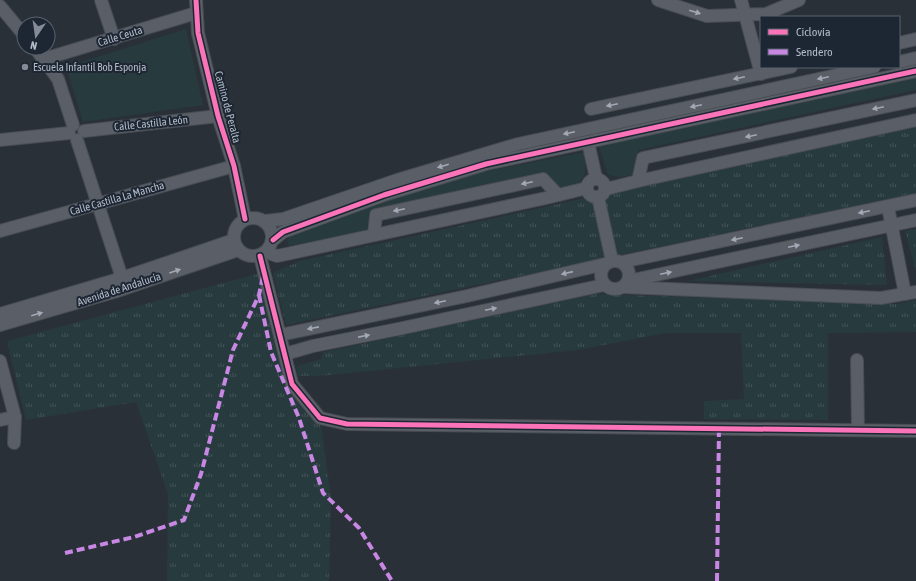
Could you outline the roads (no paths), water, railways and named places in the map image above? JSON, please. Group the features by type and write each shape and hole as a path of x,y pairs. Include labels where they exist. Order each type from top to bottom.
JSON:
{"street":[{"path":"101,0 114,38"},
{"name":"Camino de Peralta","path":"196,0 198,33 218,116 234,166 245,219"},
{"path":"658,0 707,16 766,14 799,0"},
{"path":"741,0 760,67"},
{"path":"0,6 16,25"},
{"name":"Calle Ceuta","path":"44,59 196,13"},
{"path":"900,42 916,39"},
{"path":"42,56 58,79 122,278"},
{"path":"900,62 916,58"},
{"path":"760,68 762,74"},
{"path":"591,109 787,68"},
{"path":"265,221 283,219 397,180 518,144 869,68"},
{"path":"273,240 283,232 384,195 486,164 916,71"},
{"path":"638,181 643,158 916,100"},
{"name":"Calle Castilla León","path":"0,140 218,116"},
{"path":"613,262 602,193 605,183 596,178 589,182 587,188 591,196 602,193 638,181 916,120"},
{"path":"588,142 596,178"},
{"name":"Calle Castilla La Mancha","path":"0,231 234,166"},
{"path":"374,235 376,214 543,179 558,195"},
{"path":"263,254 272,245 272,230 265,221 259,218 245,219 236,228 236,245 242,254 248,256 263,254 277,256 587,188"},
{"path":"280,335 467,296 613,262 916,200"},
{"path":"626,284 881,298 911,293 891,225 888,206"},
{"path":"613,262 601,270 600,275 604,284 613,289 626,284 916,220"},
{"name":"Avenida de Andalucía","path":"0,314 236,245"},
{"name":"Avenida de Andalucía","path":"0,325 117,291 236,245"},
{"path":"263,254 292,384 320,418 347,424 916,430"},
{"path":"613,262 628,268 629,273 626,284"},
{"path":"285,354 314,346 604,284"},
{"path":"857,360 858,429"},
{"path":"0,364 15,417 14,443"},
{"path":"0,420 15,417"}],"place":[{"name":"Escuela Infantil Bob Esponja","path":"25,67"}]}
